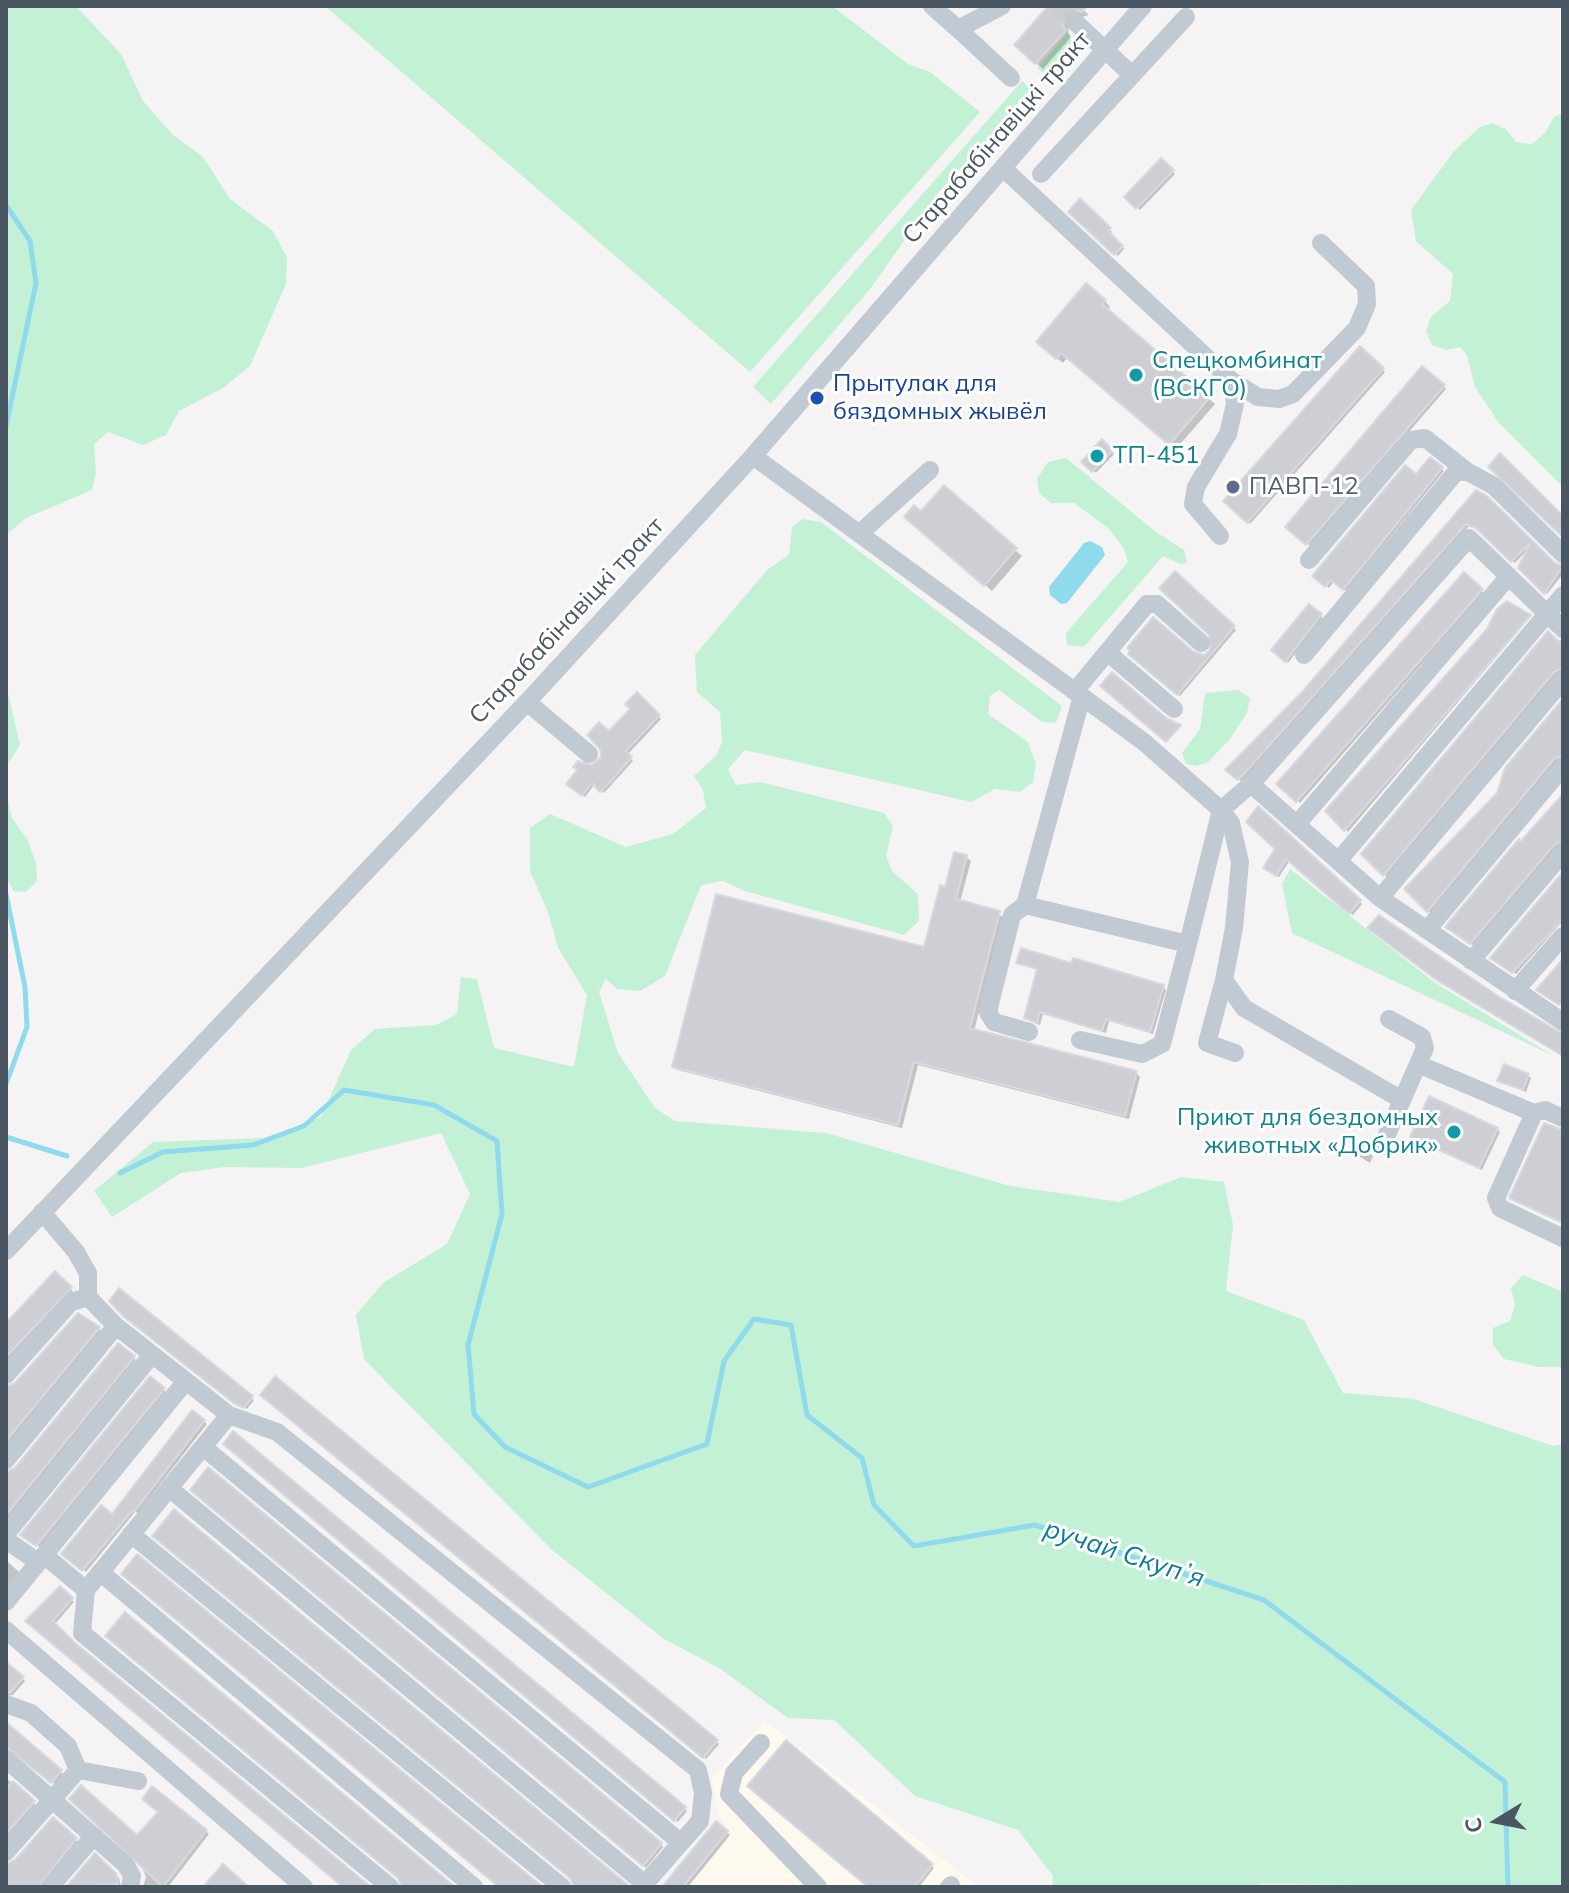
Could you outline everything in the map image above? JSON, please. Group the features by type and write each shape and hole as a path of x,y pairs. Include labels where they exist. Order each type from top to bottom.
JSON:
{"street":[{"path":"932,6 1011,78"},
{"path":"958,29 1002,6"},
{"name":"Старабабінавіцкі тракт","path":"6,1251 527,702 753,456 1143,6"},
{"path":"1041,174 1186,17"},
{"path":"1074,21 1132,75"},
{"path":"1004,169 1232,381 1258,397 1279,399 1293,394 1357,328 1367,304 1366,286 1321,243"},
{"path":"1220,536 1193,504 1196,487 1228,434 1235,404 1232,381"},
{"path":"1309,560 1411,440 1425,438 1468,472 1494,486 1563,554"},
{"path":"753,456 1144,742 1221,810 1231,823 1240,862 1234,928 1207,1043 1235,1053"},
{"path":"860,533 930,470"},
{"path":"1304,655 1456,472 1468,472"},
{"path":"1080,1040 1142,1054 1162,1044 1221,810 1251,784 1469,538 1563,629"},
{"path":"1298,823 1509,576"},
{"path":"1339,860 1563,595"},
{"path":"1029,1032 994,1022 988,1012 1012,915 1025,905 1079,694 1107,652 1147,604 1157,604 1201,643"},
{"path":"1107,652 1174,709"},
{"path":"1380,898 1563,680"},
{"path":"527,702 589,754"},
{"path":"1427,930 1563,767"},
{"path":"1251,784 1380,898 1562,1020"},
{"path":"1471,961 1563,853"},
{"path":"1025,905 1188,944"},
{"path":"1515,991 1563,936"},
{"path":"1224,980 1244,1008 1402,1100"},
{"path":"1382,1146 1425,1048 1422,1037 1389,1019"},
{"path":"1420,1065 1534,1113 1545,1110 1563,1118"},
{"path":"1534,1113 1496,1198 1500,1208 1563,1238"},
{"path":"42,1212 76,1252 88,1273 88,1297 151,1356 229,1415 277,1432 698,1770 703,1793 700,1821 679,1841 643,1886 169,1488"},
{"path":"6,1375 71,1302 88,1297"},
{"path":"6,1460 116,1326"},
{"path":"86,1590 6,1537 151,1356"},
{"path":"6,1602 186,1381"},
{"path":"229,1415 86,1590 82,1633 390,1887"},
{"path":"203,1447 679,1841"},
{"path":"131,1534 562,1887"},
{"path":"100,1572 474,1887"},
{"path":"6,1630 304,1887"},
{"path":"6,1704 31,1713 68,1746 78,1770"},
{"path":"761,1743 734,1773 729,1794 818,1887"},
{"path":"8,1764 126,1865 132,1876 130,1887"},
{"path":"78,1770 138,1781"},
{"path":"6,1852 78,1770"},
{"path":"50,1887 94,1836"}],"shaded area":[{"path":"764,1720 979,1887 687,1887 731,1834 718,1812 711,1779"}],"green space":[{"path":"6,6 76,6 121,54 143,101 173,135 203,157 230,199 273,231 287,258 286,284 250,366 223,388 179,411 166,435 143,445 108,432 94,444 96,473 92,490 26,518 6,535"},
{"path":"325,6 832,6 908,64 930,72 980,112 750,372"},
{"path":"1068,32 1072,44 1068,53 1047,76 1037,68"},
{"path":"1022,81 1033,91 937,194 870,289 771,404 753,387"},
{"path":"1563,113 1563,487 1499,423 1475,387 1467,355 1460,347 1446,350 1432,345 1426,331 1431,317 1450,301 1453,274 1416,241 1411,210 1454,151 1480,127 1492,123 1506,129 1516,142 1532,144 1545,133 1554,117"},
{"path":"1066,458 1156,532 1184,550 1187,563 1180,564 1163,556 1084,647 1067,645 1066,633 1128,562 1123,547 1108,528 1074,503 1051,503 1039,493 1037,479 1048,462"},
{"path":"803,519 821,522 1062,706 1056,723 1042,722 999,690 990,696 988,714 1028,742 1036,764 1033,782 1020,792 995,789 971,802 745,750 728,769 736,785 760,782 884,813 893,826 886,856 892,871 918,894 919,921 904,935 745,891 723,881 701,885 665,976 640,991 617,989 606,979 599,992 618,1053 655,1108 675,1121 826,1133 1010,1186 1120,1202 1181,1177 1224,1182 1233,1225 1226,1291 1304,1320 1343,1393 1414,1399 1553,1446 1563,1444 1563,1887 1261,1884 1257,1887 1052,1887 1053,1876 1018,1830 915,1796 834,1720 788,1718 719,1668 664,1639 552,1550 364,1359 356,1315 383,1283 447,1244 470,1194 441,1133 302,1168 225,1167 181,1173 112,1217 94,1191 153,1142 264,1138 321,1117 351,1050 375,1029 436,1025 457,1014 461,977 477,979 494,1048 574,1067 587,995 558,948 548,912 530,871 530,828 550,814 626,847 673,834 706,808 703,790 694,776 716,756 722,742 720,712 697,692 695,655 767,570 789,555 792,527"},
{"path":"6,684 20,745 6,766"},
{"path":"1238,690 1250,698 1247,713 1230,739 1208,762 1197,766 1186,764 1182,753 1200,729 1205,693"},
{"path":"6,792 12,818 27,839 36,863 37,881 26,892 13,891 6,876"},
{"path":"1290,869 1434,982 1552,1055 1292,933 1282,884"},
{"path":"1523,1275 1563,1292 1563,1367 1539,1367 1504,1359 1493,1345 1493,1328 1510,1321 1515,1305 1511,1288"}],"water":[{"path":"1090,541 1102,547 1105,555 1067,603 1061,604 1050,595 1049,587 1084,543"}],"building":[{"path":"1048,6 1087,6 1082,12 1071,9 1065,13 1062,24 1066,30 1035,64 1014,45"},
{"path":"1161,158 1174,170 1136,209 1124,197"},
{"path":"1080,198 1111,228 1108,231 1123,246 1114,255 1068,212"},
{"name":"Спецкомбинат (ВСКГО)","path":"1086,283 1106,300 1102,304 1210,397 1169,445 1061,353 1056,359 1036,342"},
{"path":"1360,346 1384,368 1247,523 1223,501"},
{"path":"1422,366 1445,385 1306,545 1285,527"},
{"name":"ТП-451","path":"1102,439 1113,450 1092,472 1081,462"},
{"path":"1500,453 1563,516 1563,537 1488,467"},
{"path":"1430,457 1443,467 1343,590 1331,580 1325,587 1312,576 1405,465 1416,474"},
{"path":"944,485 1017,548 984,586 904,517 914,505 921,511"},
{"path":"1476,490 1487,496 1555,563 1563,566 1544,594 1518,568 1530,543 1511,562 1477,529 1466,524 1243,775 1237,780 1225,770 1303,691"},
{"path":"1175,571 1235,626 1177,695 1128,654 1130,651 1127,648 1153,617 1194,652 1204,655 1210,650 1209,635 1159,588"},
{"path":"1464,572 1483,589 1296,802 1276,784"},
{"path":"1507,601 1531,615 1344,831 1325,811 1487,629 1497,609"},
{"path":"1309,604 1322,614 1285,662 1271,650"},
{"path":"1548,631 1563,646 1563,668 1554,672 1383,876 1361,854"},
{"path":"1112,672 1166,718 1181,725 1166,742 1100,686"},
{"path":"637,692 660,715 626,751 632,757 611,781 600,792 592,783 582,796 566,784 577,770 573,767 578,761 592,765 601,757 600,749 587,735 599,722 609,731 630,709 625,704"},
{"path":"1563,699 1563,755 1554,759 1427,912 1404,889 1497,793 1505,768"},
{"path":"1563,794 1563,841 1554,845 1470,944 1445,927 1519,839 1521,841"},
{"path":"1258,806 1361,900 1349,914 1286,859 1276,876 1263,868 1275,849 1246,822"},
{"path":"954,852 967,855 956,899 1000,911 970,1028 1137,1071 1125,1116 914,1062 898,1125 672,1067 716,894 924,947 940,885 945,887"},
{"path":"1563,872 1563,919 1512,973 1490,958"},
{"path":"1379,915 1498,996 1563,1034 1563,1056 1438,981 1367,928"},
{"path":"1021,948 1071,963 1073,958 1164,985 1150,1032 1106,1019 1102,1031 1040,1012 1037,1023 1024,1018 1037,969 1016,963"},
{"path":"1563,959 1563,1000 1559,1005 1536,990"},
{"path":"1504,1064 1529,1074 1523,1090 1497,1081"},
{"name":"Приют для бездомных животных «Добрик»","path":"1429,1096 1498,1128 1479,1168 1410,1137"},
{"path":"1544,1123 1563,1130 1563,1223 1509,1198"},
{"path":"55,1271 72,1287 6,1357 6,1323"},
{"path":"119,1288 253,1396 244,1408 124,1317 109,1301"},
{"path":"78,1313 100,1327 6,1441 6,1387 15,1383"},
{"path":"118,1343 135,1356 6,1515 6,1472 15,1468"},
{"path":"150,1376 165,1388 36,1546 20,1535"},
{"path":"275,1376 718,1740 703,1758 260,1395"},
{"path":"192,1410 205,1420 134,1512 82,1571 61,1554 101,1505 112,1514"},
{"path":"233,1431 686,1807 674,1821 223,1444"},
{"path":"208,1467 662,1843 643,1866 190,1490"},
{"path":"174,1509 628,1885 574,1887 570,1878 152,1536"},
{"path":"137,1554 543,1887 499,1887 121,1574"},
{"path":"60,1586 73,1598 53,1621 74,1642 371,1887 343,1887 25,1621"},
{"path":"125,1612 455,1887 402,1887 398,1878 105,1636"},
{"path":"6,1662 24,1677 10,1693 6,1692"},
{"path":"6,1722 62,1770 51,1783 6,1747"},
{"path":"786,1740 933,1864 914,1887 868,1887 747,1786"},
{"path":"13,1781 35,1801 6,1834 6,1789"},
{"path":"81,1785 137,1835 158,1812 142,1799 152,1786 207,1830 163,1887 69,1799"},
{"path":"53,1817 77,1838 38,1887 6,1887 6,1864 15,1860"},
{"path":"716,1821 728,1831 683,1887 662,1887"},
{"path":"95,1853 116,1873 118,1884 66,1887"},
{"path":"223,1864 249,1887 203,1887"}],"waterway":[{"name":"ручай Скупʼя","path":"6,205 30,241 36,283 6,426"},
{"name":"ручай Скупʼя","path":"6,894 25,987 27,1027 6,1084"},
{"name":"ручай Скупʼя","path":"120,1173 163,1152 253,1145 304,1126 344,1090 434,1105 497,1141 502,1214 468,1345 474,1414 505,1447 588,1487 707,1444 724,1361 754,1319 791,1325 807,1415 862,1458 874,1505 914,1546 1035,1525 1264,1600 1505,1782 1508,1887"},
{"name":"ручай Скупʼя","path":"6,1137 67,1156"}],"tunnel":[{"path":"1057,6 1074,21"}],"place":[{"name":"Спецкомбинат (ВСКГО)","path":"1136,375"},
{"name":"Прытулак для бяздомных жывёл","path":"817,398"},
{"name":"ТП-451","path":"1097,456"},
{"name":"ПАВП-12","path":"1233,487"},
{"name":"Приют для бездомных животных «Добрик»","path":"1454,1132"}]}
